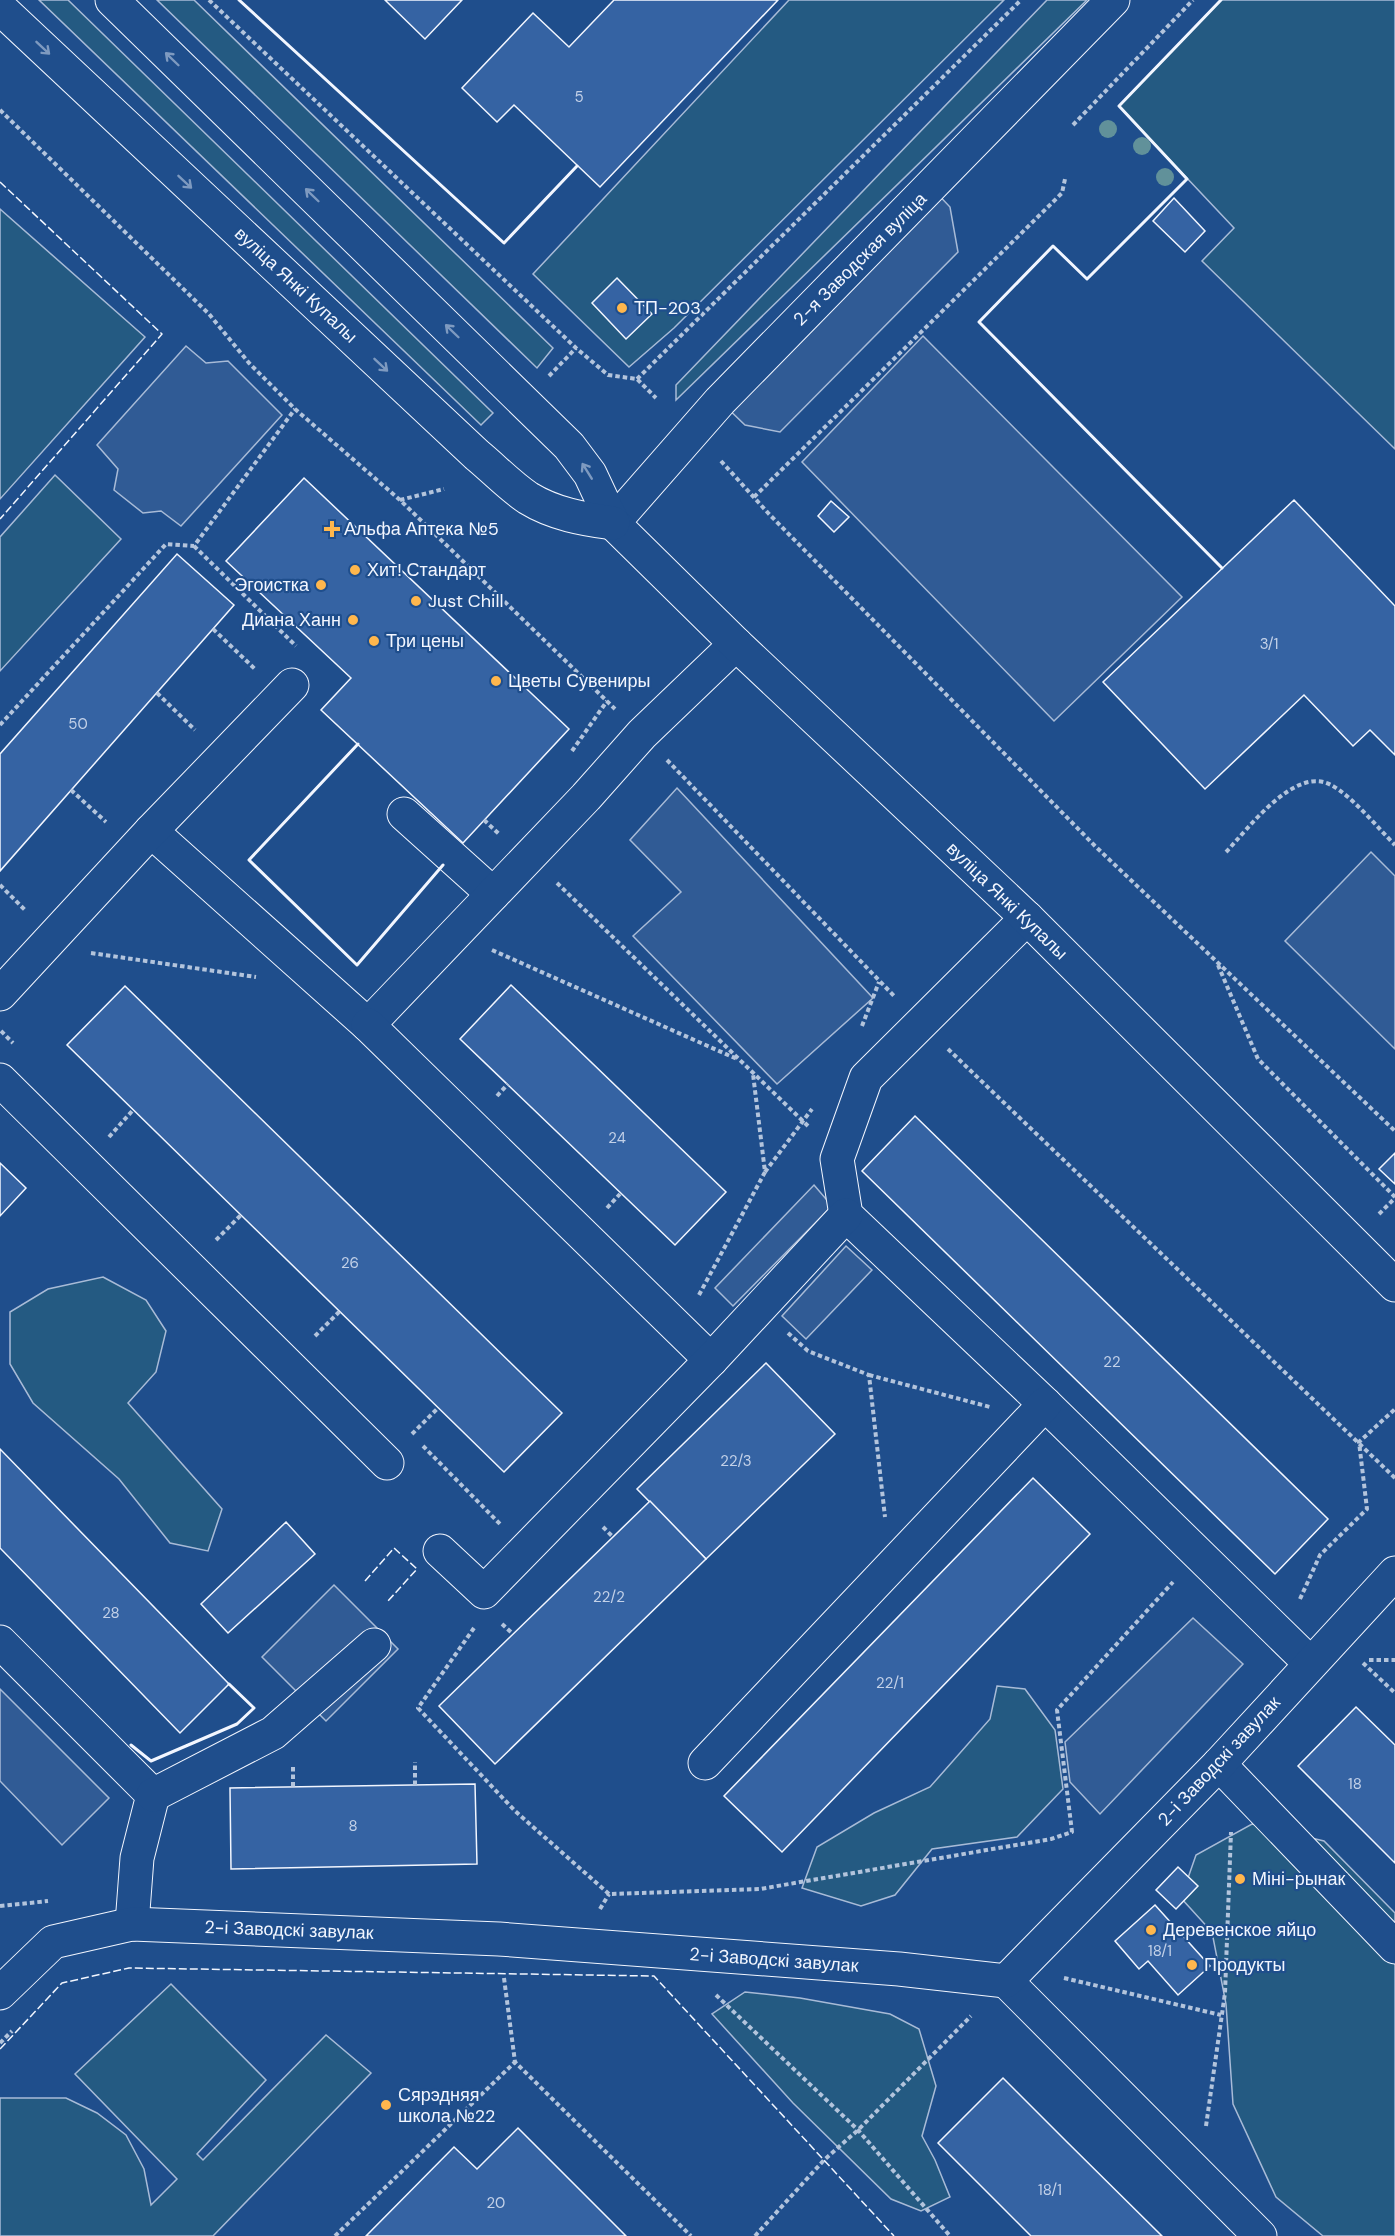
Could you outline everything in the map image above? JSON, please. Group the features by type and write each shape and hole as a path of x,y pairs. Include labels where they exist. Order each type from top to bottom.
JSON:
{"main road":[{"name":"вуліца Янкі Купалы","path":"112,0 569,446 590,474 613,523 736,644 1027,918 1395,1285"},
{"name":"2-я Заводская вуліца","path":"613,523 720,400 1113,0"},
{"name":"вуліца Янкі Купалы","path":"0,9 477,455 518,490 545,507 565,515 613,523"},
{"path":"368,1025 586,797 642,734 736,644"},
{"path":"0,994 151,831 292,686"},
{"path":"404,814 493,894"},
{"path":"151,831 368,1025 711,1360"},
{"path":"1027,918 866,1078 837,1159 846,1215 1038,1411 1198,1554 1310,1663"},
{"path":"0,1080 387,1463"},
{"path":"440,1551 484,1592 711,1360 846,1215"},
{"path":"705,1763 1038,1411"},
{"name":"2-і Заводскі завулак","path":"0,1993 53,1942 132,1924 499,1939 899,1969 1006,1981 1219,1764 1395,1573"},
{"path":"0,1642 153,1796"},
{"path":"132,1924 137,1858 153,1796 273,1733 374,1645"},
{"path":"1219,1764 1395,1947"},
{"path":"1006,1981 1260,2236"}],"path":[{"path":"210,0 576,348 608,375 637,379 656,398"},
{"path":"637,379 1021,0"},
{"path":"1073,125 1193,0"},
{"path":"0,110 209,314 249,363 295,409 400,500 642,734 879,982 940,1042 1395,1478"},
{"path":"754,497 1062,193 1065,179"},
{"path":"548,378 576,348"},
{"path":"194,546 295,409"},
{"path":"721,461 1087,837 1395,1131"},
{"path":"400,500 444,489"},
{"path":"0,725 166,544 194,546 308,657 292,686"},
{"path":"213,629 259,673"},
{"path":"157,693 200,734"},
{"path":"1226,852 1281,795 1306,782 1318,781 1331,785 1344,795 1395,845"},
{"path":"71,790 112,828"},
{"path":"553,878 838,1154"},
{"path":"0,885 31,915"},
{"path":"486,947 740,1061"},
{"path":"91,953 267,979"},
{"path":"1217,962 1258,1059 1395,1197"},
{"path":"695,1303 765,1172 753,1073"},
{"path":"490,1103 508,1084"},
{"path":"109,1137 133,1110"},
{"path":"603,1213 620,1194"},
{"path":"215,1241 241,1215"},
{"path":"314,1338 340,1311"},
{"path":"786,1332 808,1351 869,1375 1038,1411"},
{"path":"869,1375 890,1566"},
{"path":"412,1434 438,1408"},
{"path":"1359,1442 1395,1409"},
{"path":"1283,1636 1320,1555 1367,1509 1359,1442"},
{"path":"471,1630 418,1708 515,1811 609,1894 760,1889 1052,1839 1072,1832 1057,1710 1198,1554"},
{"path":"415,1762 415,1785"},
{"path":"293,1764 293,1787"},
{"path":"1199,2176 1225,1993 1231,1823"},
{"path":"0,1906 51,1900"},
{"path":"503,1973 515,2062 692,2236"},
{"path":"1063,1977 1221,2014"},
{"path":"715,1994 858,2130 950,2236"},
{"path":"755,2236 824,2160 858,2130 974,2014"},
{"path":"335,2236 515,2062"}],"shaded area":[{"path":"39,0 68,0 493,413 481,425"},
{"path":"157,0 194,0 553,348 537,368"},
{"path":"789,0 1004,0 674,328 629,367 533,274"},
{"path":"1047,0 1087,0 676,400 676,385"},
{"path":"1221,0 1395,0 1395,449 1202,261 1234,228 1119,106"},
{"path":"931,187 950,207 958,252 780,432 745,425 720,401"},
{"path":"0,209 145,337 0,499"},
{"path":"923,336 1182,597 1054,721 802,462"},
{"path":"186,346 206,363 228,361 282,415 181,526 161,511 143,513 114,490 118,469 97,445"},
{"path":"55,475 121,539 0,671 0,537"},
{"path":"677,788 873,998 777,1084 633,936 681,892 630,840"},
{"path":"1371,852 1395,876 1395,1049 1285,941"},
{"path":"814,1185 832,1206 733,1306 715,1288"},
{"path":"846,1246 872,1270 806,1339 782,1316"},
{"path":"103,1277 146,1300 166,1331 156,1372 128,1403 222,1509 208,1551 170,1543 119,1479 33,1403 10,1364 10,1312 48,1289"},
{"path":"334,1585 398,1649 326,1721 262,1657"},
{"path":"1193,1618 1243,1664 1100,1814 1070,1782 1065,1742"},
{"path":"997,1686 1025,1689 1055,1730 1063,1789 1017,1837 932,1849 895,1895 861,1906 802,1888 817,1847 874,1813 930,1787 990,1719"},
{"path":"0,1689 109,1798 62,1845 0,1781"},
{"path":"1252,1824 1324,1841 1395,1913 1395,2236 1323,2236 1276,2197 1233,2104 1226,2004 1212,1932 1181,1898 1196,1855"},
{"path":"171,1984 266,2080 197,2154 203,2160 326,2035 371,2073 213,2236 0,2236 0,2098 66,2098 97,2113 126,2135 144,2169 151,2205 177,2179 75,2074"},
{"path":"745,1992 800,1998 890,2014 919,2029 936,2086 922,2136 935,2160 950,2197 921,2211 891,2199 793,2103 712,2014"}],"building":[{"path":"385,0 462,0 425,39"},
{"path":"614,0 778,0 600,187 514,105 497,122 462,88 533,13 569,47"},
{"path":"1174,198 1205,231 1185,252 1153,221"},
{"name":"ТП-203","path":"617,278 652,314 626,339 592,303"},
{"path":"304,478 569,729 463,843 321,710 351,678 226,561"},
{"path":"1294,500 1395,606 1395,755 1370,730 1353,746 1304,695 1205,789 1103,682"},
{"path":"831,501 849,517 834,532 818,516"},
{"path":"177,554 234,605 0,871 0,754"},
{"path":"511,985 726,1192 675,1245 460,1039"},
{"path":"125,986 562,1413 504,1472 67,1045"},
{"path":"915,1116 1328,1519 1275,1574 862,1171"},
{"path":"1395,1153 1395,1184 1379,1169"},
{"path":"0,1163 26,1188 0,1216"},
{"path":"766,1363 835,1434 706,1559 637,1489"},
{"path":"0,1449 229,1684 180,1733 0,1548"},
{"path":"1033,1478 1090,1534 782,1852 724,1796"},
{"path":"650,1501 706,1559 495,1764 439,1706"},
{"path":"286,1522 315,1554 228,1633 201,1604"},
{"path":"1356,1707 1395,1745 1395,1863 1298,1766"},
{"path":"475,1784 477,1864 231,1869 230,1788"},
{"path":"1178,1867 1198,1886 1176,1909 1156,1890"},
{"path":"1155,1905 1210,1966 1178,1995 1148,1961 1139,1969 1115,1941"},
{"path":"1003,2078 1162,2236 1031,2236 938,2143"},
{"path":"518,2128 626,2236 366,2236 454,2147 477,2169"}],"fence":[{"path":"0,182 162,334 0,519"},
{"path":"365,1581 394,1548 417,1569 388,1601"},
{"path":"0,2049 62,1983 129,1968 654,1976 894,2236"}],"wall":[{"path":"239,0 504,243 577,166"},
{"path":"1221,0 1119,106 1187,179 1087,279 1053,246 979,322 1222,568"},
{"path":"358,744 249,860 357,965 443,865"},
{"path":"131,1745 151,1761 237,1724 254,1708 229,1684"}],"place":[{"name":"ТП-203","path":"622,308"},
{"name":"Альфа Аптека №5","path":"332,529"},
{"name":"Хит! Стандарт","path":"355,570"},
{"name":"Эгоистка","path":"321,585"},
{"name":"Just Chill","path":"416,601"},
{"name":"Диана Ханн","path":"353,620"},
{"name":"Три цены","path":"374,641"},
{"name":"Цветы Сувениры","path":"496,681"},
{"name":"Міні-рынак","path":"1240,1879"},
{"name":"Деревенское яйцо","path":"1151,1930"},
{"name":"Продукты","path":"1192,1965"},
{"name":"Сярэдняя школа №22","path":"386,2105"}]}
